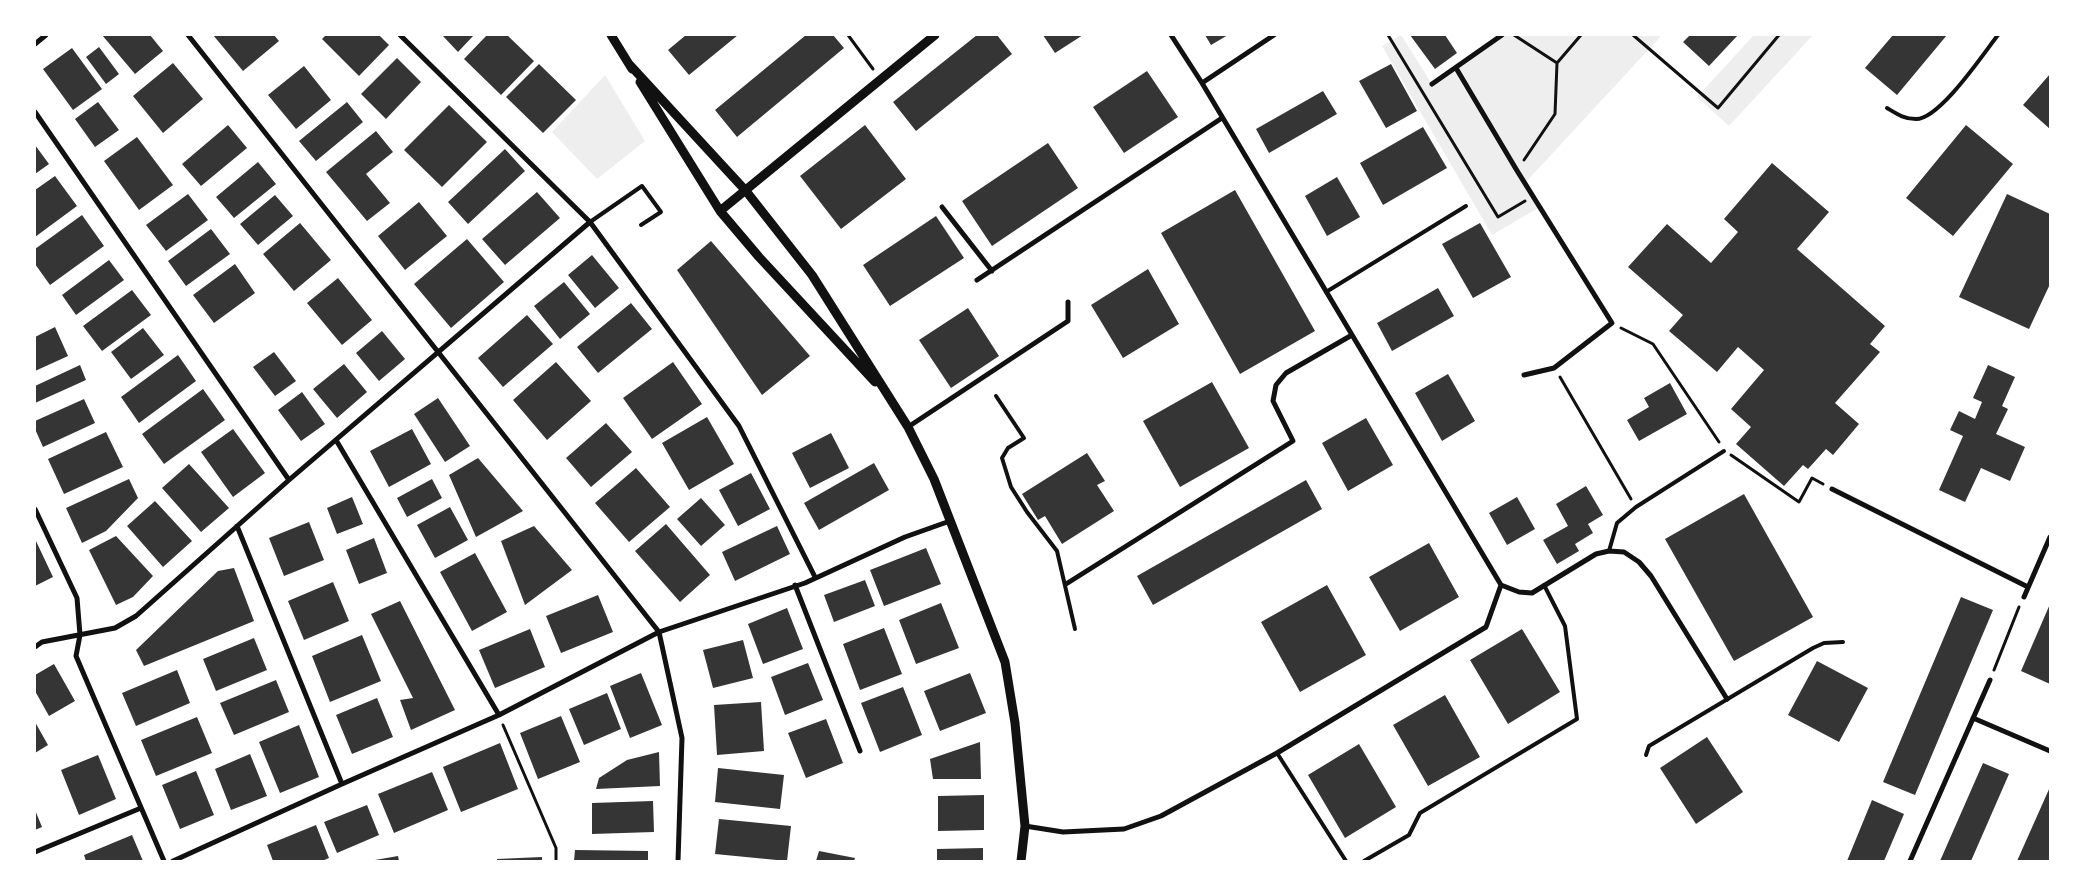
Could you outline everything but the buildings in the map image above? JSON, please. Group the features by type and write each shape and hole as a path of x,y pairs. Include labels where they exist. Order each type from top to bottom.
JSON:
{"street":[{"path":"35,44 46,35"},
{"path":"188,35 659,632 682,738 678,861"},
{"path":"400,35 590,222 739,426 815,577"},
{"path":"611,35 720,211 758,257 892,400"},
{"path":"720,211 746,192 936,35"},
{"path":"1171,35 1202,83 1501,585 1519,592 1532,593 1596,554 1609,551 1624,552 1639,562 1651,576 1726,699"},
{"path":"1202,83 1274,35"},
{"path":"1432,84 1502,35"},
{"path":"629,64 746,192 812,275 892,400 934,479 1005,662 1015,723 1025,826 1021,861"},
{"path":"1456,68 1612,323 1554,368 1524,374"},
{"path":"35,112 289,480"},
{"path":"977,280 1222,118"},
{"path":"942,207 992,271"},
{"path":"35,647 42,642 114,628 136,616 289,480 590,222"},
{"path":"908,427 1068,321 1068,302"},
{"path":"1066,584 1292,441 1273,401 1276,385 1286,373 1352,335"},
{"path":"336,440 499,715"},
{"path":"1832,489 2028,587"},
{"path":"35,509 77,598 80,635 76,656 164,861"},
{"path":"173,861 499,715 659,632 795,585 905,537 950,521"},
{"path":"237,526 342,784"},
{"path":"2024,597 2050,537"},
{"path":"795,585 860,751"},
{"path":"1025,826 1063,832 1124,829 1161,816 1277,753 1486,627 1501,585"},
{"path":"1910,861 1990,680"},
{"path":"1973,718 2050,751"},
{"path":"35,852 141,808"}],"lane":[{"path":"1888,108 1902,117 1918,119 1944,104 1998,35"},
{"path":"590,222 642,186 661,212 641,226"},
{"path":"1326,292 1466,206"},
{"path":"996,396 1024,438 1008,448 1002,458 1004,469 1011,487 1027,512 1057,551 1075,629"},
{"path":"1609,551 1617,523 1636,507 1724,451"},
{"path":"1364,861 1409,835 1420,813 1577,719 1565,626 1544,585"},
{"path":"1646,755 1649,746 1819,645 1843,642"},
{"path":"1277,753 1346,861"}],"path":[{"path":"848,35 881,80"},
{"path":"1388,35 1498,218 1533,196"},
{"path":"1513,35 1557,63"},
{"path":"1518,172 1554,114 1557,63 1581,35"},
{"path":"1633,35 1718,108 1779,35"},
{"path":"1612,323 1653,344 1724,451 1799,502 1812,478 1832,489"},
{"path":"1554,368 1636,507"},
{"path":"1990,680 2024,597"},
{"path":"499,715 556,848 556,861"}],"shaded area":[{"path":"1401,35 1432,84 1503,35 1662,35 1525,183 1540,207 1492,235 1382,46"},
{"path":"1754,35 1813,35 1729,126 1697,97"},
{"path":"605,75 645,141 597,179 552,132"}]}
